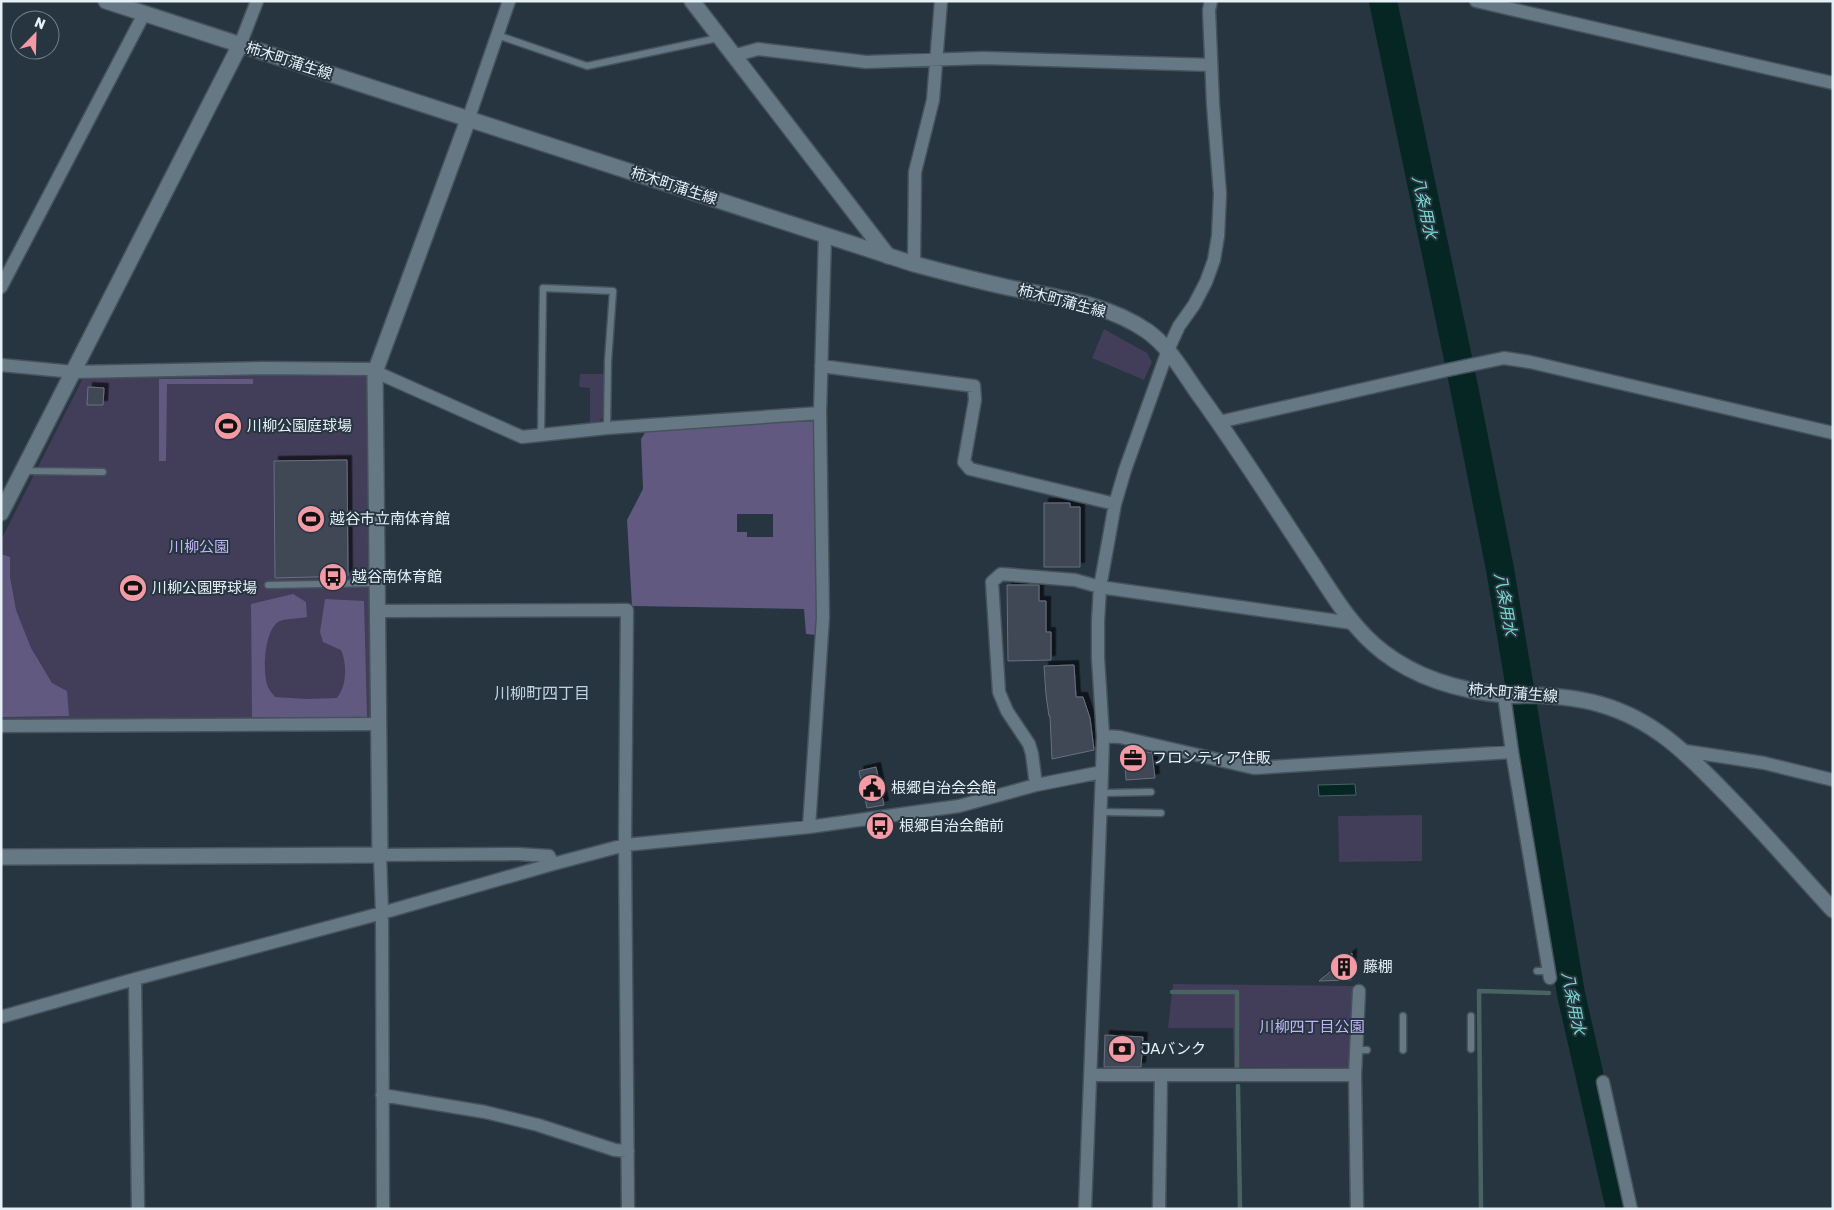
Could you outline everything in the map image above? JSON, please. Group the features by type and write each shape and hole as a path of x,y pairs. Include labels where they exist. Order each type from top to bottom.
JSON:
{"main road":[{"name":"柿木町蒲生線","path":"106,1 888,256 966,278 1094,306 1123,318 1148,332 1168,350 1219,422 1352,623 1382,651 1404,666 1434,681 1459,688 1508,695 1575,698 1601,704 1628,714 1649,725 1685,751 1833,910"},
{"path":"692,1 888,256"},
{"path":"1,513 240,45"},
{"path":"1,857 380,855 375,372 468,120"}],"street":[{"path":"240,45 257,1"},
{"path":"468,120 509,1"},
{"path":"914,264 915,172 933,100 941,1"},
{"path":"1085,1209 1102,793 1103,736 1098,658 1100,587 1116,504 1125,470 1168,350 1179,326 1206,282 1214,260 1218,236 1220,194 1211,65 1209,10 1211,1"},
{"path":"1476,1 1833,84"},
{"path":"1,287 144,14"},
{"path":"733,56 758,49 866,62 983,58 1211,65"},
{"path":"809,826 824,617 820,413 825,235"},
{"path":"1219,422 1504,358 1530,362 1833,433"},
{"path":"1,365 74,372 262,368 369,369 522,437 607,428 820,413"},
{"path":"821,366 974,386 975,400 964,462 970,469 1116,504"},
{"path":"1036,785 1029,744 1007,711 999,692 992,582 1000,574 1075,580 1100,587 1352,623"},
{"path":"378,611 627,610 625,845 628,1209"},
{"path":"1508,695 1512,752 1545,973"},
{"path":"1,726 378,724"},
{"path":"1103,736 1120,737 1254,768 1512,752"},
{"path":"1685,751 1764,763 1833,780"},
{"path":"1,1017 625,845 809,826 959,806 1036,785 1102,772"},
{"path":"383,1209 382,913 380,855 518,854 549,856 553,864"},
{"path":"135,979 138,1209"},
{"path":"1357,1209 1356,1075 1361,1050 1359,992"},
{"path":"1090,1076 1356,1075"},
{"path":"1159,1209 1161,1076"},
{"path":"1603,1082 1630,1209"},
{"path":"382,1095 512,1118 615,1150 628,1151"}],"lane":[{"path":"497,35 587,66 719,37"},
{"path":"541,435 543,288 613,291 608,361 607,428"},
{"path":"24,469 31,471 102,472"},
{"path":"268,585 378,584"},
{"path":"1102,793 1151,792"},
{"path":"1101,812 1161,813"},
{"path":"1403,1016 1404,1050"},
{"path":"1471,1016 1471,1049"}],"green space":[{"path":"1104,329 1147,353 1152,362 1144,380 1092,358"},
{"name":"川柳公園","path":"368,373 378,724 1,723 1,540 85,374"},
{"path":"580,374 606,374 605,414 595,427 590,428 590,388 579,387"},
{"path":"1422,815 1422,861 1339,862 1338,816"},
{"name":"川柳四丁目公園","path":"1173,984 1355,986 1351,1066 1347,1068 1234,1067 1233,1028 1168,1028"}],"shaded area":[{"path":"159,379 253,379 253,384 167,384 166,461 159,461"},
{"path":"814,420 817,635 806,634 804,609 632,606 627,520 643,489 641,439 646,431","holes":["737,514 773,514 773,537 747,537 747,532 737,532"]},
{"path":"1,554 10,557 10,577 16,610 31,648 52,683 67,691 69,716 1,717"},
{"path":"293,594 306,602 307,617 280,621 271,632 265,662 266,680 269,689 275,697 337,698 343,687 344,661 341,650 323,642 320,632 325,599 364,601 367,717 252,717 251,604"},
{"path":"1355,784 1356,795 1319,796 1318,785"}],"building":[{"path":"88,387 104,388 103,405 87,405"},
{"name":"越谷市立南体育館","path":"347,460 348,576 275,578 274,461"},
{"path":"1044,503 1070,503 1070,507 1080,507 1080,567 1044,567"},
{"path":"1007,585 1039,585 1039,601 1046,601 1046,632 1051,632 1051,660 1008,661"},
{"path":"1074,665 1076,697 1083,697 1090,718 1094,750 1052,759 1050,716 1044,666"},
{"path":"1124,748 1152,753 1155,778 1126,780"},
{"name":"根郷自治会会館","path":"876,767 884,805 867,808 859,771"},
{"name":"藤棚","path":"1352,953 1351,980 1319,981"},
{"path":"1105,1035 1143,1037 1141,1067 1104,1067"}],"waterway":[{"name":"八条用水","path":"1383,1 1500,569 1571,994 1620,1209"},
{"path":"1481,1209 1479,991 1549,993"},
{"path":"1172,992 1237,992 1237,1067"},
{"path":"1559,993 1571,994"},
{"path":"1238,1086 1240,1209"}],"place":[{"name":"川柳公園庭球場","path":"228,426"},
{"name":"越谷市立南体育館","path":"311,519"},
{"name":"越谷南体育館","path":"333,577"},
{"name":"川柳公園野球場","path":"133,588"},
{"name":"フロンティア住販","path":"1133,758"},
{"name":"根郷自治会会館","path":"872,788"},
{"name":"根郷自治会館前","path":"880,826"},
{"name":"藤棚","path":"1344,967"},
{"name":"JAバンク","path":"1122,1049"}],"district":[{"name":"川柳町四丁目","path":"542,693"}]}
